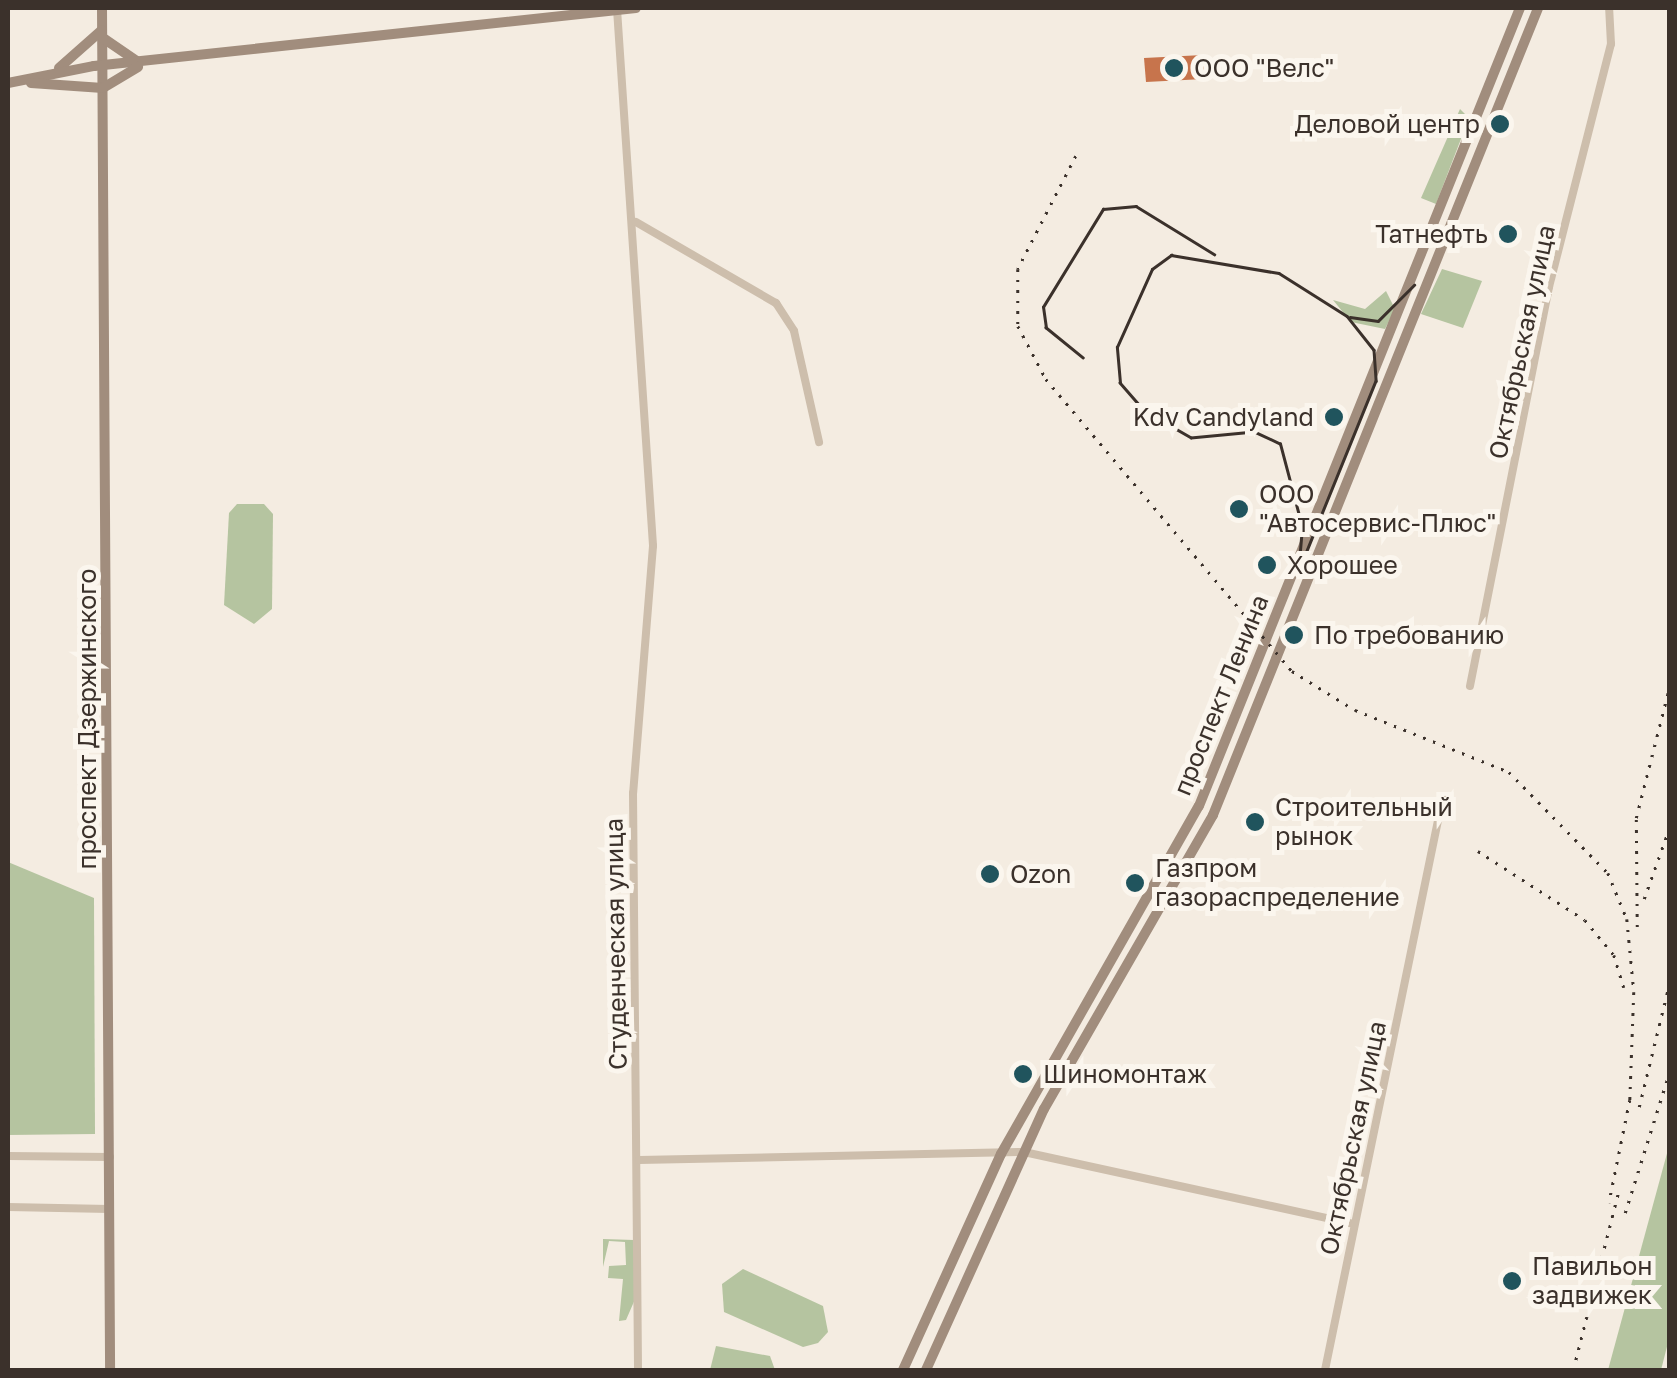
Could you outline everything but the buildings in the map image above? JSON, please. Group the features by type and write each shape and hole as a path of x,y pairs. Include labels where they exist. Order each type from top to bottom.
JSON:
{"main road":[{"name":"проспект Дзержинского","path":"102,8 110,1370"},
{"path":"13,82 103,66 636,8"},
{"name":"проспект Ленина","path":"903,1370 1001,1154 1198,806 1520,8"},
{"name":"проспект Ленина","path":"926,1370 1024,1152 1213,815 1538,8"},
{"path":"45,76 80,57 102,34 143,64"},
{"path":"13,82 103,88 143,64"},
{"path":"78,89 104,109"}],"street":[{"name":"Октябрьская улица","path":"1470,686 1549,287 1611,44 1609,8"},
{"name":"Студенческая улица","path":"618,10 636,222 653,546 633,794 638,1370"},
{"path":"636,222 776,303 794,331 819,442"},
{"name":"Октябрьская улица","path":"1325,1370 1444,796"},
{"path":"1192,894 1217,901"},
{"path":"639,1160 1024,1152 1353,1224"},
{"path":"8,1156 110,1157"},
{"path":"8,1208 110,1209"}],"green space":[{"path":"1460,109 1469,118 1436,204 1421,198"},
{"path":"1442,269 1482,281 1463,328 1421,314"},
{"path":"1386,291 1395,309 1385,329 1351,322 1333,300 1365,309"},
{"path":"237,504 264,504 273,514 272,609 254,624 224,605 229,513"},
{"path":"8,862 94,898 95,1134 8,1135"},
{"path":"1669,1146 1669,1339 1661,1370 1608,1370"},
{"path":"603,1239 634,1240 636,1297 626,1320 619,1321 623,1279 608,1278 609,1266 626,1265 625,1242 609,1241 603,1267"},
{"path":"743,1269 823,1306 828,1332 818,1343 803,1347 724,1312 722,1284"},
{"path":"716,1346 770,1356 775,1370 710,1370"}],"tram line":[{"path":"1083,358 1046,328 1043,307 1103,209 1136,206 1214,254"},
{"path":"1171,255 1279,273 1347,316 1374,350 1376,381 1298,573 1302,527 1280,444 1254,432 1191,438 1144,411 1120,383 1117,347 1152,269 1171,255"},
{"path":"1350,317 1378,321 1414,285"}],"railway":[{"path":"1076,156 1018,269 1018,326 1046,379 1292,671 1355,710 1509,772 1608,873 1627,919 1634,992 1630,1100 1609,1203"},
{"path":"1637,927 1636,818 1670,685"},
{"path":"1644,899 1670,826"},
{"path":"1478,851 1585,920 1614,955 1624,988"},
{"path":"1639,1107 1670,981"},
{"path":"1625,1213 1670,1070"},
{"path":"1573,1370 1619,1190"}],"place":[{"name":"ООО \"Велс\"","path":"1174,68"},
{"name":"Деловой центр","path":"1500,124"},
{"name":"Татнефть","path":"1508,234"},
{"name":"Kdv Candyland","path":"1334,417"},
{"name":"ООО \"Автосервис-Плюс\"","path":"1239,509"},
{"name":"Хорошее","path":"1267,565"},
{"name":"По требованию","path":"1294,635"},
{"name":"Строительный рынок","path":"1255,822"},
{"name":"Ozon","path":"990,874"},
{"name":"Газпром газораспределение","path":"1135,883"},
{"name":"Шиномонтаж","path":"1023,1074"},
{"name":"Павильон задвижек","path":"1512,1281"}]}
